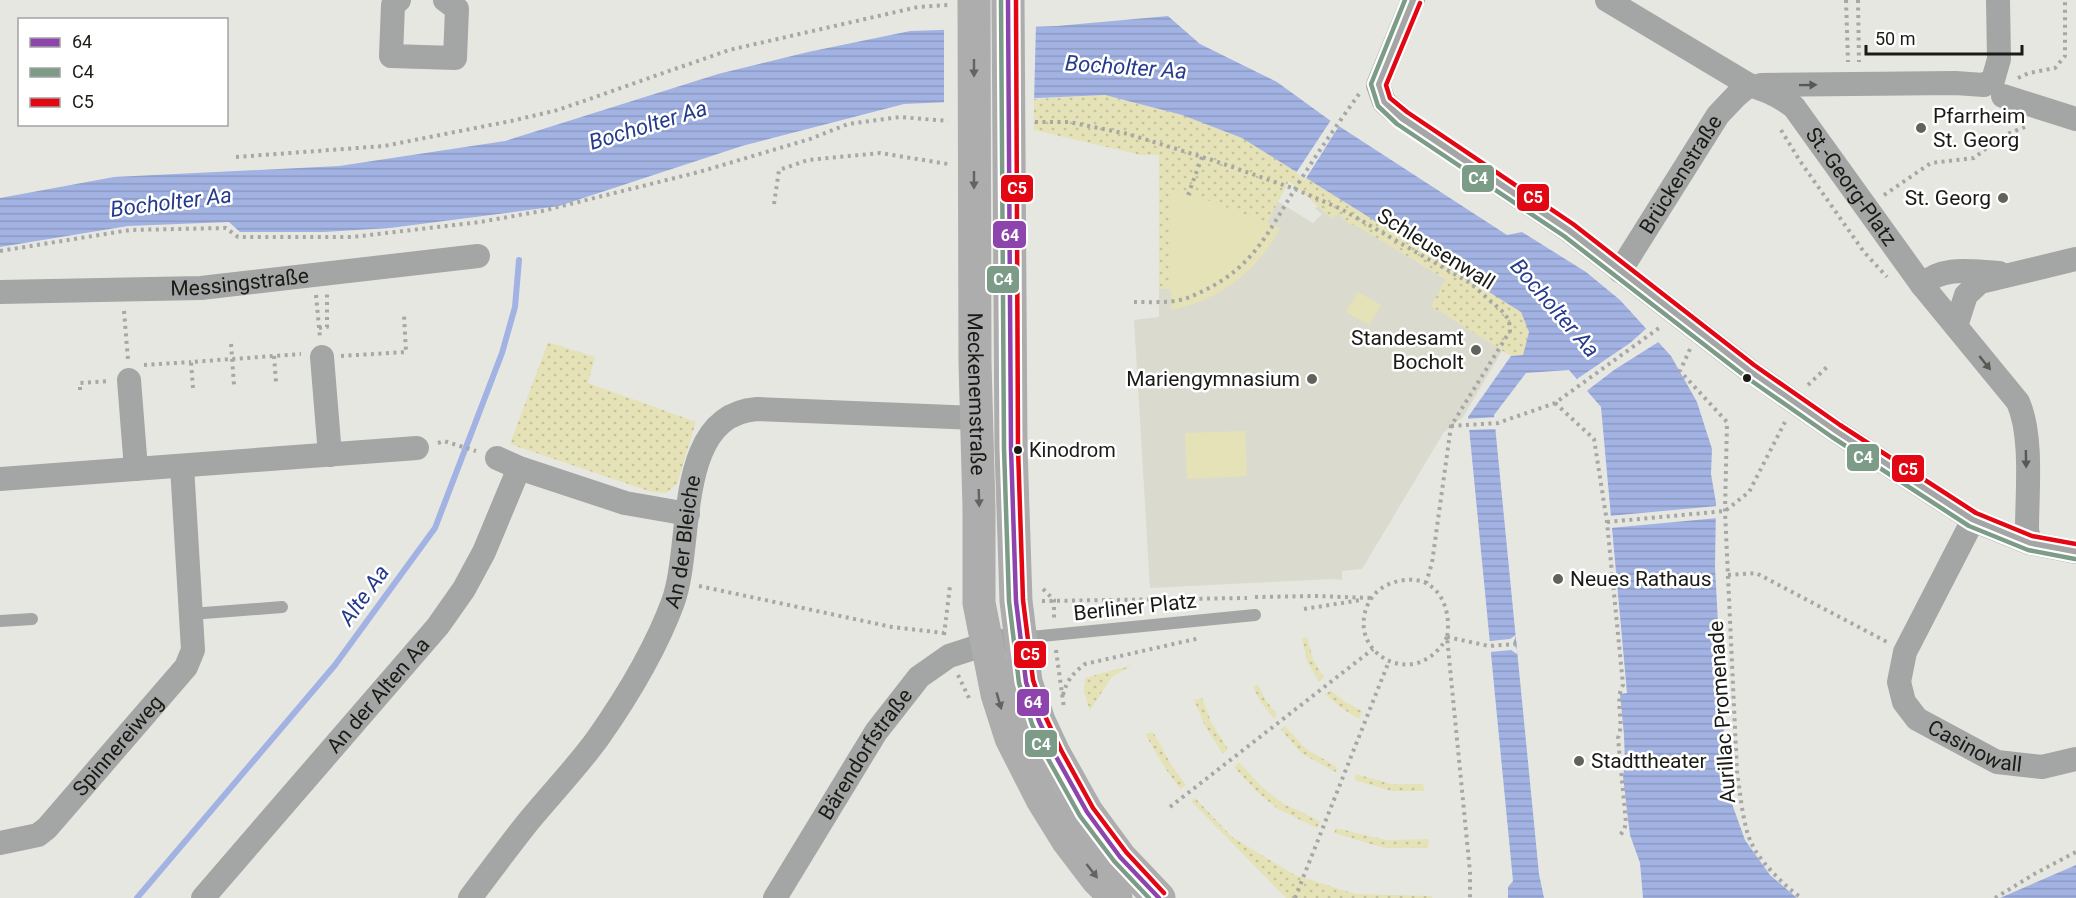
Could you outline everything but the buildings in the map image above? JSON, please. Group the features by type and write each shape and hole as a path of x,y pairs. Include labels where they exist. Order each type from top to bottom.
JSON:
{"main road":[{"name":"Meckenemstraße","path":"969,5 965,121 979,508 979,603 986,644 1004,719 1011,738 1027,772 1068,841 1097,879 1116,898"},
{"name":"Meckenemstraße","path":"1008,8 1019,122 1010,420 1019,638 1026,682 1049,703 1054,753 1087,812 1120,857 1159,898"}],"street":[{"path":"399,0 393,5 391,56 455,58 457,9 445,0"},
{"path":"1413,0 1378,85 1383,102 1402,118 1568,230 1698,332 1836,431 1973,520 2030,543 2076,552"},
{"name":"St.-Georg-Platz","path":"1607,0 1749,85 1774,93 1794,107 1922,285 2018,402 2023,414 2026,436 2027,530 2030,543"},
{"path":"1749,85 1955,83 1984,85 1993,80 1999,59 1998,0"},
{"name":"Brückenstraße","path":"1620,272 1718,115 1749,85"},
{"path":"2003,96 2069,117"},
{"name":"Messingstraße","path":"0,292 201,288 478,256"},
{"path":"1956,326 1966,295 1980,282 2076,260"},
{"path":"1922,285 1930,277 1941,272 2011,274"},
{"path":"322,357 330,455"},
{"path":"129,373 136,469"},
{"name":"An der Bleiche","path":"470,898 598,738 649,653 674,601 696,468 710,435 729,416 744,410 776,410 976,418"},
{"path":"0,479 417,448"},
{"path":"491,456 519,468 625,502 688,514"},
{"name":"Spinnereiweg","path":"0,843 38,835 47,828 186,667 193,650 182,466"},
{"name":"An der Alten Aa","path":"203,898 438,626 464,589 484,552 519,468"},
{"name":"Casinowall","path":"1973,520 1905,652 1899,682 1904,702 1917,719 1996,762 2042,767 2076,759"},
{"path":"986,644 1019,638"},
{"name":"Bärendorfstraße","path":"775,898 876,732 919,677 949,656 986,644"}],"lane":[{"name":"An der Bleiche","path":"976,418 1010,420"},
{"path":"191,614 282,607"},
{"name":"Berliner Platz","path":"1019,638 1255,615"},
{"path":"0,621 32,619"}],"path":[{"path":"1846,0 1849,84"},
{"path":"1858,0 1859,44"},
{"path":"2003,96 2015,79 2029,73 2055,68 2065,56 2065,0"},
{"path":"236,157 384,146 512,121 558,110 729,50 918,7 969,5"},
{"path":"1134,302 1180,300 1218,284 1256,252 1337,124 1360,92 1378,85"},
{"path":"1866,207 1931,163 1974,158 2002,136 2051,116 2069,117"},
{"path":"0,251 130,230 226,228 238,237 352,237 480,222 542,211 699,172 810,139 848,124 900,117 965,121"},
{"path":"1019,122 1069,122 1128,134 1295,189"},
{"path":"1777,123 1800,162 1864,252 1894,283"},
{"path":"774,204 779,170 808,160 880,153 955,166"},
{"path":"1188,195 1202,157"},
{"name":"Schleusenwall","path":"1295,189 1341,208 1470,283 1492,300 1509,320 1510,331 1505,341 1451,426"},
{"path":"314,275 322,357"},
{"path":"122,289 129,373"},
{"path":"80,390 80,382 191,362 305,354 322,357 406,352 404,315"},
{"path":"1425,584 1432,563 1451,426 1498,423 1555,403 1656,331"},
{"name":"Aurillac Promenade","path":"1698,332 1680,371 1727,422 1725,511 1737,772 1750,842 1769,868 1802,898"},
{"path":"231,344 234,385"},
{"path":"274,356 276,382"},
{"path":"191,362 193,388"},
{"path":"1609,522 1725,511 1749,492 1796,402"},
{"path":"1555,403 1594,439 1609,522 1623,685 1618,693 1621,730 1618,738 1626,823 1618,838"},
{"path":"444,441 491,456"},
{"path":"1728,575 1756,573 1905,652"},
{"path":"1447,637 1434,655 1423,662 1400,665 1389,661 1373,649 1366,635 1365,610 1379,589 1393,581 1410,579 1435,590 1444,602 1450,621 1447,637 1470,872 1470,898"},
{"path":"678,582 892,627 944,633 948,606"},
{"path":"1049,703 1054,600 1316,596 1371,598"},
{"path":"1304,609 1371,598"},
{"path":"1049,703 1075,671 1085,664 1207,636"},
{"path":"1447,637 1489,646 1515,644"},
{"path":"1170,807 1373,649"},
{"path":"949,656 973,707"},
{"path":"1295,898 1389,661"},
{"path":"1049,703 1068,717"},
{"path":"1995,898 2076,852"}],"shaded area":[{"path":"1105,95 1182,115 1242,138 1521,312 1529,332 1523,356 1511,356 1431,306 1446,279 1353,224 1351,226 1338,213 1332,219 1289,181 1267,223 1171,189 1171,289 1159,289 1159,155 1141,155 1034,130 1034,99"},
{"name":"Mariengymnasium","path":"1159,151 1277,201 1313,223 1322,214 1315,208 1326,204 1340,212 1351,226 1353,223 1447,280 1508,341 1463,417 1444,432 1362,569 1342,571 1342,580 1150,588 1134,320 1159,317"},
{"path":"1171,189 1191,196 1192,194 1280,228 1260,258 1235,282 1205,299 1171,310"},
{"path":"1358,292 1381,305 1369,325 1346,312"},
{"path":"548,342 595,357 588,383 696,422 677,484 666,493 652,492 510,444"},
{"path":"1245,431 1247,476 1187,479 1185,433"},
{"path":"1307,637 1313,659 1324,678 1319,682 1307,661 1302,638"},
{"path":"1132,665 1112,677 1090,710 1084,693 1085,678"},
{"path":"1258,684 1265,699 1277,715 1274,719 1260,701 1253,687"},
{"path":"1331,690 1345,702 1362,711 1359,719 1325,694"},
{"path":"1202,698 1211,722 1228,749 1223,754 1205,726 1194,700"},
{"path":"1285,726 1305,748 1338,768 1335,772 1301,753 1281,730"},
{"path":"1153,732 1172,766 1186,785 1180,789 1145,734"},
{"path":"1239,762 1262,787 1282,803 1320,821 1317,828 1278,809 1258,793 1234,767"},
{"path":"1356,774 1391,784 1423,784 1424,791 1392,791 1354,780"},
{"path":"1195,798 1232,837 1295,875 1355,894 1432,896 1432,898 1286,898 1191,801"},
{"path":"1336,828 1386,840 1429,839 1428,848 1384,848 1334,833"}],"water":[{"name":"Bocholter Aa","path":"1168,16 1200,44 1277,82 1328,119 1507,235 1522,232 1586,272 1620,300 1671,356 1697,402 1712,449 1711,474 1716,503 1715,567 1727,790 1745,840 1770,875 1797,898 1643,898 1640,863 1630,835 1623,776 1624,735 1620,694 1627,693 1601,407 1569,370 1526,373 1494,415 1539,874 1544,898 1508,898 1508,887 1513,881 1468,417 1511,356 1523,355 1529,332 1521,312 1242,138 1182,115 1105,95 904,104 742,146 559,206 390,228 324,232 240,232 229,222 128,226 0,247 0,198 114,177 339,166 505,141 718,74 910,31 1057,26"},
{"path":"2076,865 2076,898 2000,898"}],"pier":[{"path":"1036,24 1034,102 944,107 944,27"},
{"path":"1331,120 1339,126 1305,180 1296,173"},
{"path":"1648,327 1660,341 1614,370 1584,393 1574,381 1630,343"},
{"path":"1497,417 1497,429 1466,430 1465,419"},
{"path":"1717,506 1718,518 1610,528 1609,516"},
{"path":"1516,635 1513,644 1517,649 1517,654 1511,650 1490,652 1489,641 1510,639"}],"waterway":[{"name":"Alte Aa","path":"137,898 335,665 435,528 502,353 515,307 519,260"}],"transit line":[{"name":"C4","path":"1001,0 1004,448 1009,601 1019,683 1032,724 1047,757 1080,816 1114,861 1149,898"},
{"name":"64","path":"1008,0 1011,448 1016,601 1026,682 1039,721 1054,753 1087,812 1120,857 1159,898"},
{"name":"C5","path":"1016,0 1018,448 1023,600 1033,680 1046,718 1093,808 1126,852 1164,893"},
{"name":"C4","path":"1405,0 1371,84 1378,106 1397,124 1564,236 1746,377 1832,437 1969,526 2028,550 2075,559"},
{"name":"C5","path":"1420,3 1386,85 1390,98 1407,112 1573,224 1754,365 1840,425 1976,513 2032,536 2076,544"}],"place":[{"name":"Pfarrheim St. Georg","path":"1921,128"},
{"name":"St. Georg","path":"2003,198"},
{"name":"Standesamt Bocholt","path":"1476,350"},
{"name":"Mariengymnasium","path":"1312,379"},
{"name":"Kinodrom","path":"1018,450"},
{"name":"Neues Rathaus","path":"1558,579"},
{"name":"Stadttheater","path":"1579,761"}]}
